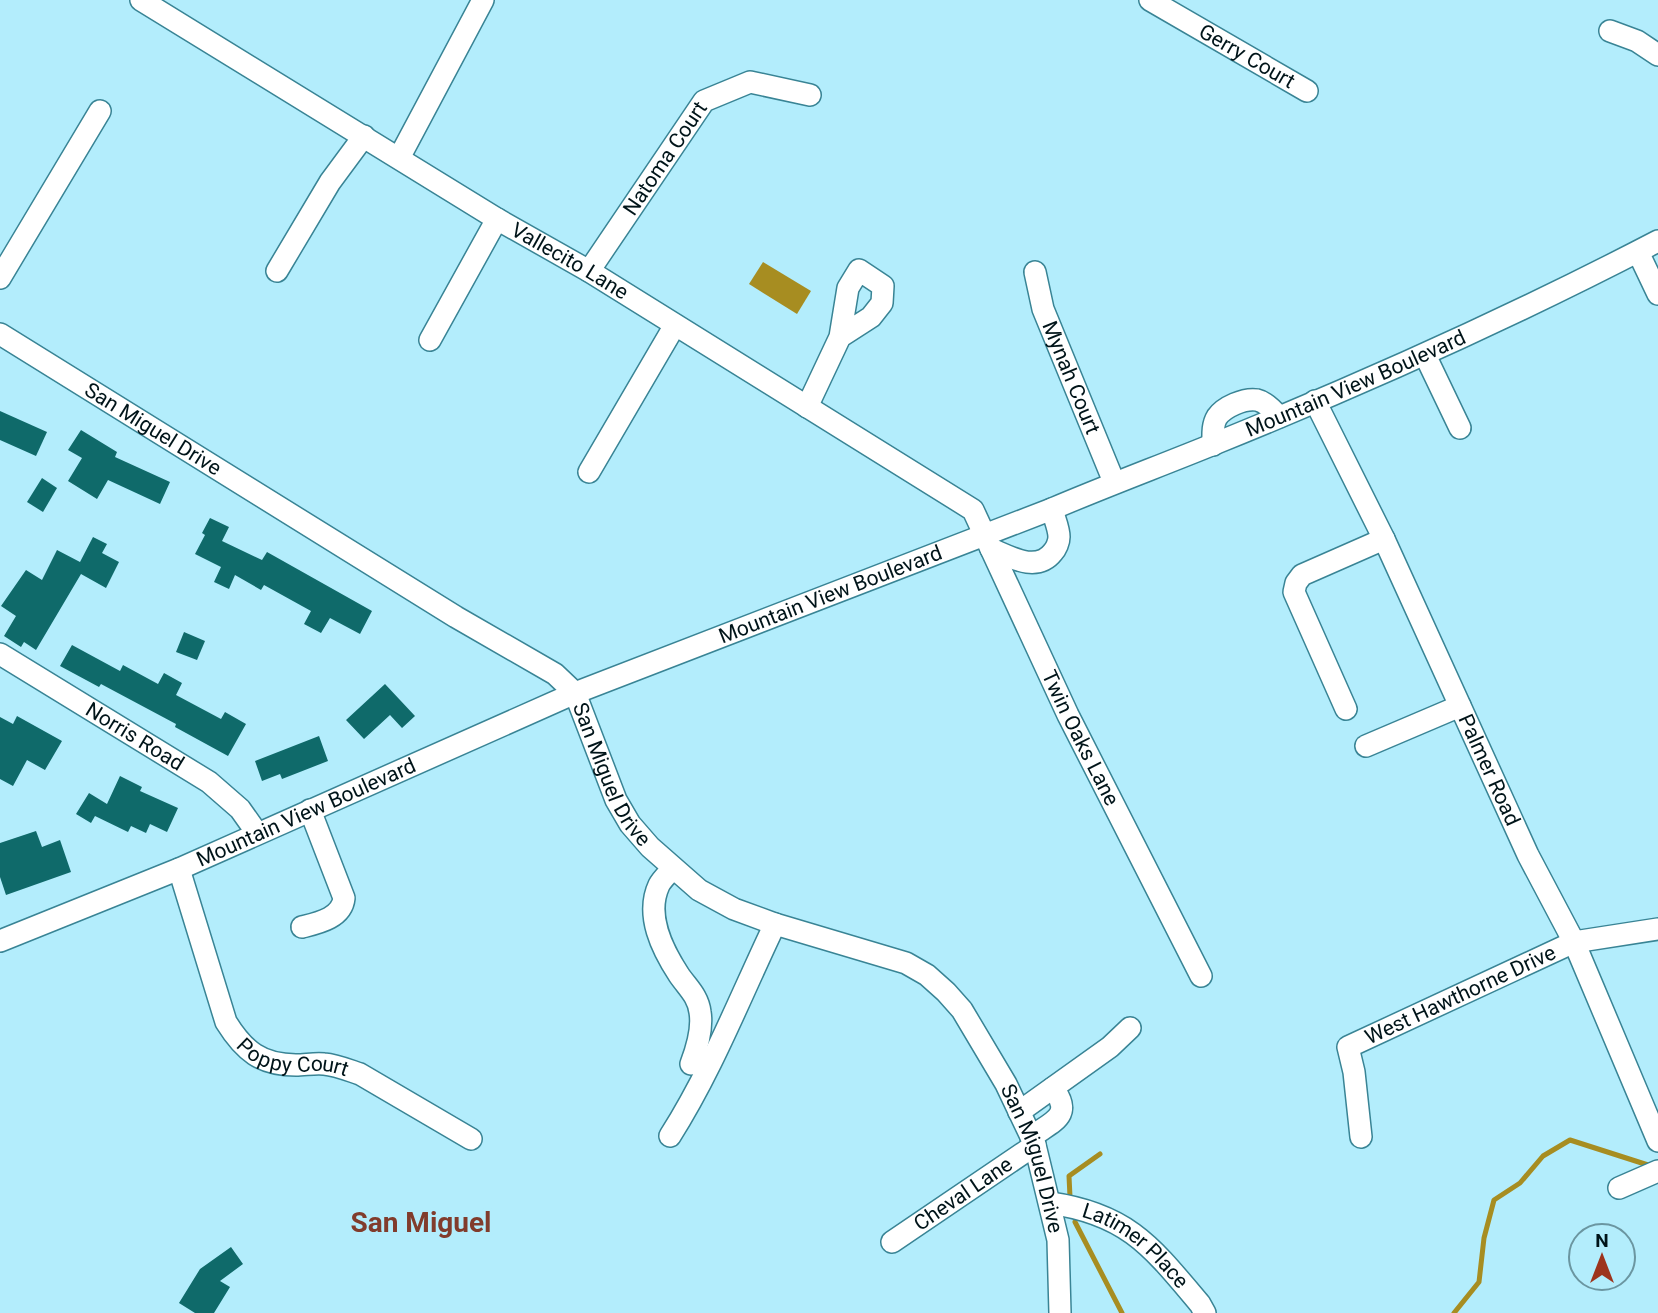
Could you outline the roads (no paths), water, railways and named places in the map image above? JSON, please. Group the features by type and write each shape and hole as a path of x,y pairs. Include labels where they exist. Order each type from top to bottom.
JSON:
{"street":[{"name":"Vallecito Lane","path":"142,0 497,219 589,271 973,510 988,541"},
{"path":"399,158 483,0"},
{"name":"Gerry Court","path":"1150,0 1307,91"},
{"path":"1610,31 1637,41 1658,55"},
{"name":"Natoma Court","path":"589,271 704,101 750,82 810,95"},
{"path":"0,278 100,111"},
{"path":"277,271 330,182 363,136"},
{"path":"430,340 497,219"},
{"name":"Mountain View Boulevard","path":"0,941 178,869 575,693 988,541 1114,482 1213,444 1425,355 1658,241"},
{"path":"1638,252 1658,294"},
{"name":"Mynah Court","path":"1035,272 1043,309 1114,482"},
{"path":"589,472 675,325"},
{"name":"San Miguel Drive","path":"0,334 456,617 555,674 575,693 616,800 630,824 650,847 699,890 734,909 906,963 927,975 962,1010 1006,1084 1033,1141 1058,1240 1060,1313"},
{"path":"807,407 840,337"},
{"path":"1425,355 1460,428"},
{"name":"Palmer Road","path":"1315,401 1384,539 1528,855 1574,942 1658,1141"},
{"path":"988,541 1020,561 1035,563 1046,560 1056,550 1060,538 1052,509"},
{"path":"1346,709 1294,587 1302,575 1384,539"},
{"name":"Twin Oaks Lane","path":"988,541 1068,715 1200,976"},
{"name":"Norris Road","path":"0,654 209,782 240,809 257,833"},
{"path":"1366,746 1460,706"},
{"path":"302,927 322,922 343,905 340,886 310,810"},
{"path":"673,868 660,884 654,908 655,924 663,947 695,996 701,1013 698,1045 691,1065"},
{"name":"Poppy Court","path":"178,869 226,1022 240,1043 268,1061 296,1065 323,1064 360,1074 471,1139"},
{"path":"670,1136 701,1083 775,924"},
{"name":"West Hawthorne Drive","path":"1362,1137 1348,1047 1574,942 1658,929"},
{"path":"1020,1112 1110,1047 1130,1028"},
{"name":"Cheval Lane","path":"892,1242 1033,1141 1059,1116 1064,1107 1063,1101 1053,1088"},
{"path":"1619,1188 1658,1171"},
{"name":"Latimer Place","path":"1050,1203 1078,1207 1126,1227 1148,1244 1205,1313"}],"waterway":[{"path":"1454,1313 1479,1282 1484,1238 1494,1200 1520,1183 1543,1156 1570,1140 1648,1165"},
{"path":"1070,1197 1069,1176 1100,1154"},
{"path":"1075,1222 1122,1313"}],"district":[{"name":"San Miguel","path":"421,1222"}]}
